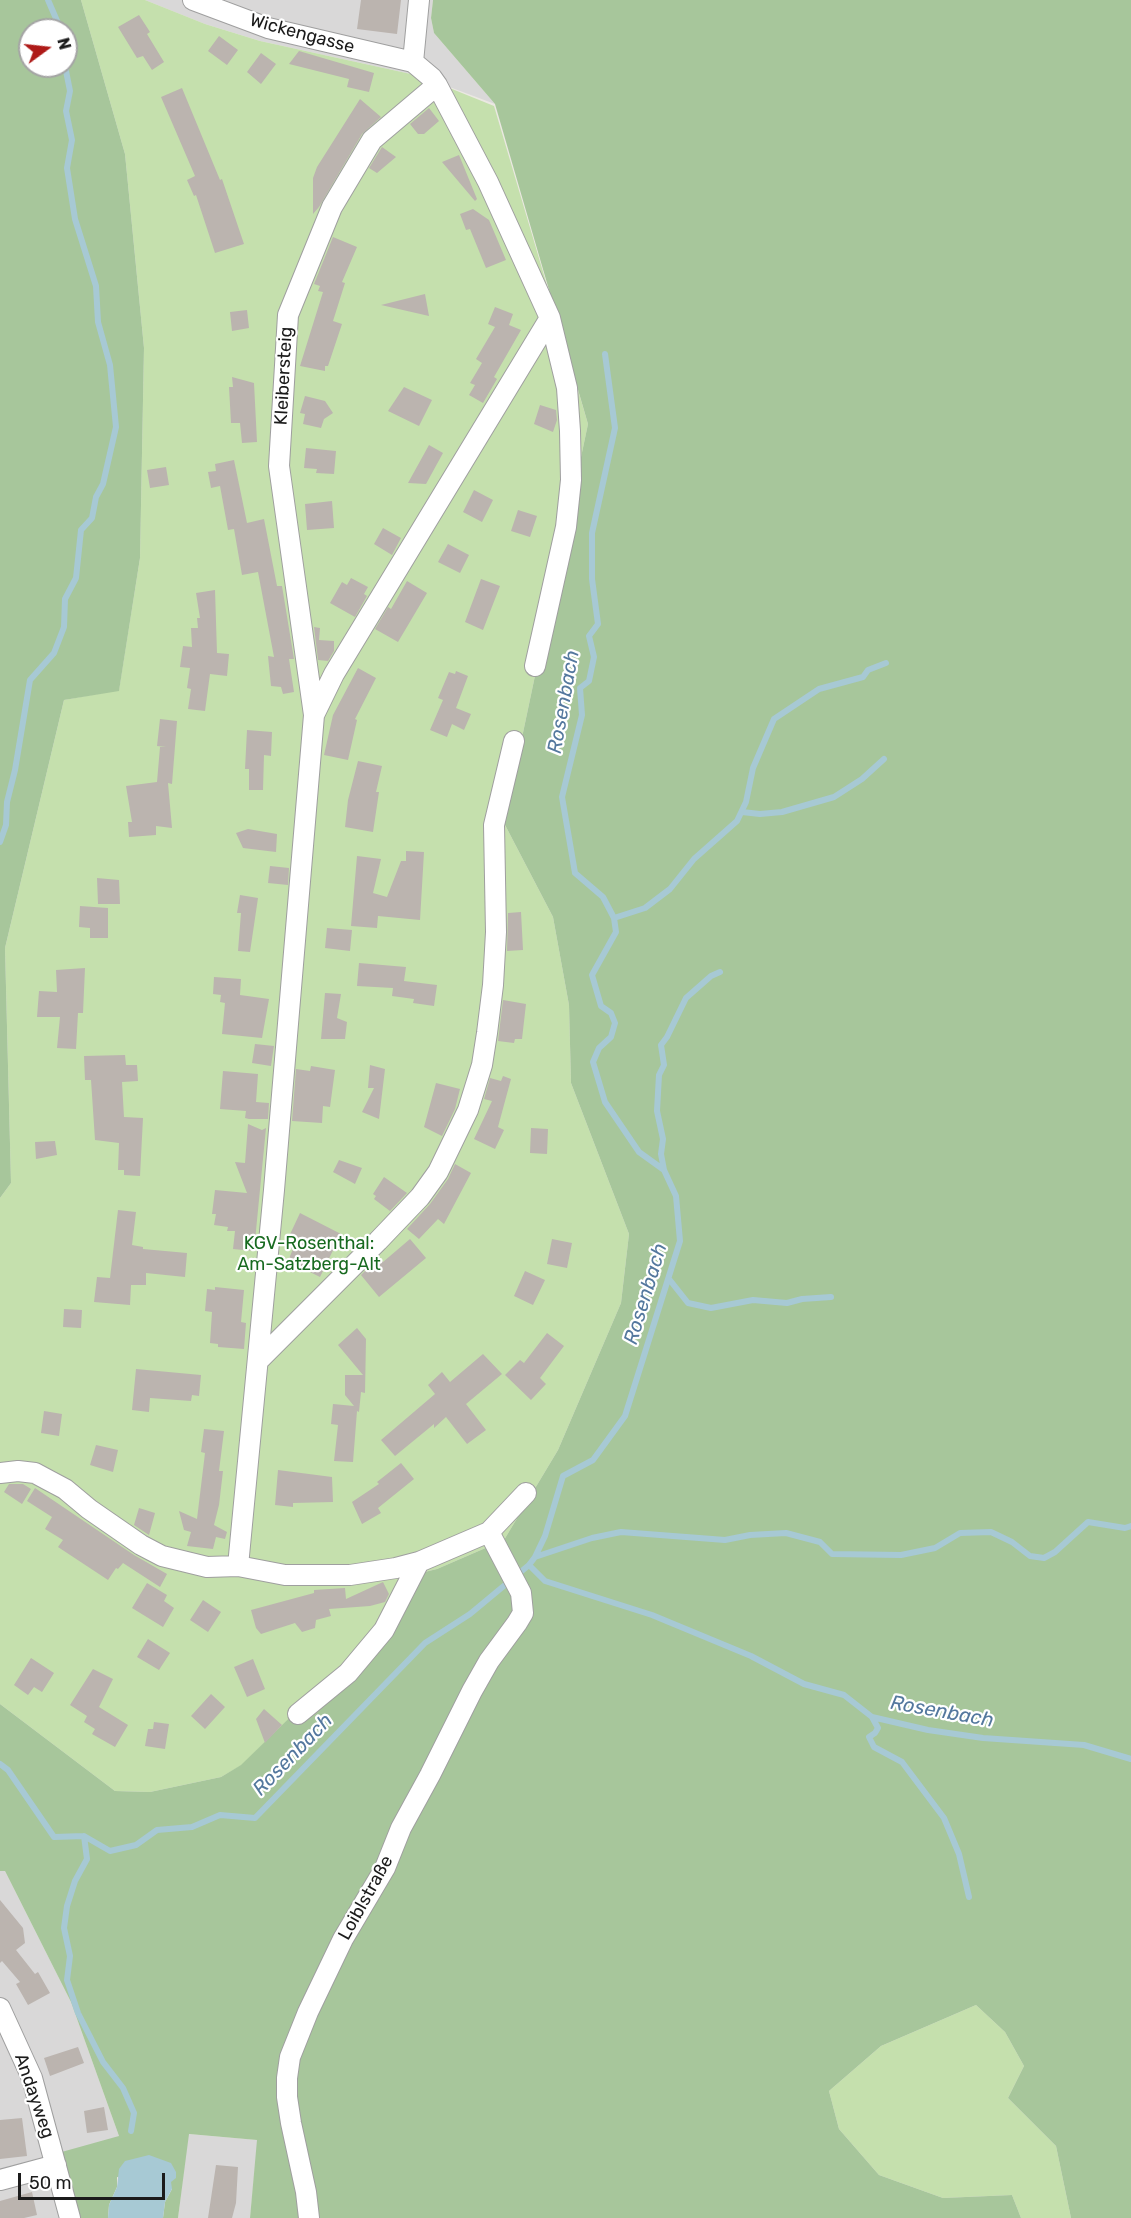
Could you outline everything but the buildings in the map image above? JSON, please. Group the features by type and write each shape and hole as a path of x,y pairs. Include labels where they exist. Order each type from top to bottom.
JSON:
{"street":[{"name":"Wickengasse","path":"193,0 268,28 413,62"},
{"path":"419,0 413,62 432,78 488,182 550,318 567,388 571,480 566,527 535,666"},
{"name":"Kleibersteig","path":"314,715 279,466 283,366 288,315 332,207 372,140 436,85"},
{"path":"238,1566 274,1190 314,715 334,674 550,318"},
{"path":"258,1361 420,1197 438,1172 468,1110 482,1065 493,986 496,932 494,825 514,741"},
{"path":"0,1473 18,1471 34,1473 48,1480 65,1489 89,1509 141,1545 162,1556 207,1567 238,1566 285,1575 350,1575 396,1568 493,1538 526,1494"},
{"name":"Loiblstraße","path":"309,2218 287,2097 290,2057 295,2041 343,1939 385,1868 401,1828 472,1691 489,1661 520,1618 523,1599 493,1538"},
{"path":"298,1714 348,1673 384,1630 419,1562"},
{"name":"Andayweg","path":"0,2008 32,2078 70,2218"},
{"path":"0,2180 56,2165"}],"shaded area":[{"path":"145,0 433,0 431,18 434,33 495,104 420,76 260,41 205,24"},
{"path":"0,1871 5,1871 71,2002 119,2136 77,2218 0,2218"},
{"path":"188,2134 258,2140 250,2218 178,2218"}],"green space":[{"path":"0,0 81,0 125,154 144,348 140,558 119,691 64,700 5,948 11,1183 0,1198"},
{"name":"KGV-Rosenthal: Am-Satzberg-Alt","path":"81,0 145,0 205,24 260,41 420,76 494,106 588,424 504,823 553,917 569,1005 571,1083 629,1234 621,1303 558,1450 504,1540 437,1569 408,1576 378,1626 352,1657 242,1765 221,1777 150,1792 115,1791 0,1704 0,1198 11,1183 5,948 64,700 119,690 140,558 144,348 125,154"},
{"path":"433,0 1131,0 1131,2218 1071,2218 1056,2146 1008,2098 1024,2066 1005,2032 976,2005 881,2046 829,2091 839,2129 879,2175 943,2198 1012,2195 1021,2218 250,2218 257,2140 189,2134 178,2218 163,2218 165,2202 172,2189 117,2177 117,2187 109,2205 108,2218 77,2218 58,2153 119,2136 71,2002 5,1871 0,1871 0,1704 115,1791 150,1792 221,1777 241,1765 352,1657 378,1626 408,1576 437,1569 504,1540 558,1450 621,1303 629,1234 571,1083 569,1005 553,917 504,823 588,424 495,104 434,33 431,18"},
{"path":"976,2005 1005,2032 1024,2066 1008,2098 1056,2146 1071,2218 1021,2218 1012,2195 943,2198 879,2175 839,2129 829,2091 881,2046"}],"water":[{"path":"149,2155 171,2163 176,2172 176,2178 171,2182 172,2189 165,2202 163,2218 108,2218 109,2205 117,2187 119,2169 125,2161"}],"waterway":[{"path":"48,0 56,18"},
{"path":"0,842 6,825 7,802 15,770 30,680 54,653 64,627 65,599 76,578 81,530 92,518 96,497 103,484 116,427 110,365 98,322 96,286 75,219 67,168 72,140 66,111 70,91 67,78"},
{"name":"Rosenbach","path":"0,1764 8,1770 54,1837 84,1836 110,1851 136,1845 157,1830 192,1827 220,1815 255,1818 425,1643 470,1614 529,1565 545,1536 563,1476 593,1460 625,1416 680,1241 676,1196 664,1170 639,1152 605,1102 593,1062 599,1048 611,1037 615,1023 611,1013 601,1006 592,975 616,932 614,918 603,897 575,873 562,797 582,715 580,688 589,681 594,657 589,636 598,624 592,579 592,533 615,428 605,354"},
{"path":"614,918 645,908 670,889 694,859 737,821 746,802 753,768 774,719 819,689 863,677 868,670 886,663"},
{"path":"742,812 760,814 782,812 834,797 862,779 884,759"},
{"path":"664,1170 661,1154 663,1139 657,1111 659,1075 664,1065 661,1045 686,998 711,976 720,972"},
{"path":"669,1279 688,1303 711,1308 753,1300 787,1303 802,1299 831,1297"},
{"path":"535,1557 592,1538 621,1532 725,1540 750,1535 786,1533 820,1542 832,1554 901,1555 935,1548 960,1533 991,1532 1012,1542 1030,1556 1044,1558 1055,1552 1088,1522 1125,1528 1131,1526"},
{"name":"Rosenbach","path":"529,1565 545,1581 652,1615 751,1656 804,1684 844,1695 872,1717 928,1730 983,1738 1084,1745 1131,1759"},
{"path":"872,1717 878,1728 869,1737 874,1747 902,1762 944,1818 959,1854 969,1897"},
{"path":"84,1836 87,1859 75,1881 67,1906 64,1928 70,1956 67,1980 78,2013 103,2062 123,2088 134,2113 131,2131"}]}
